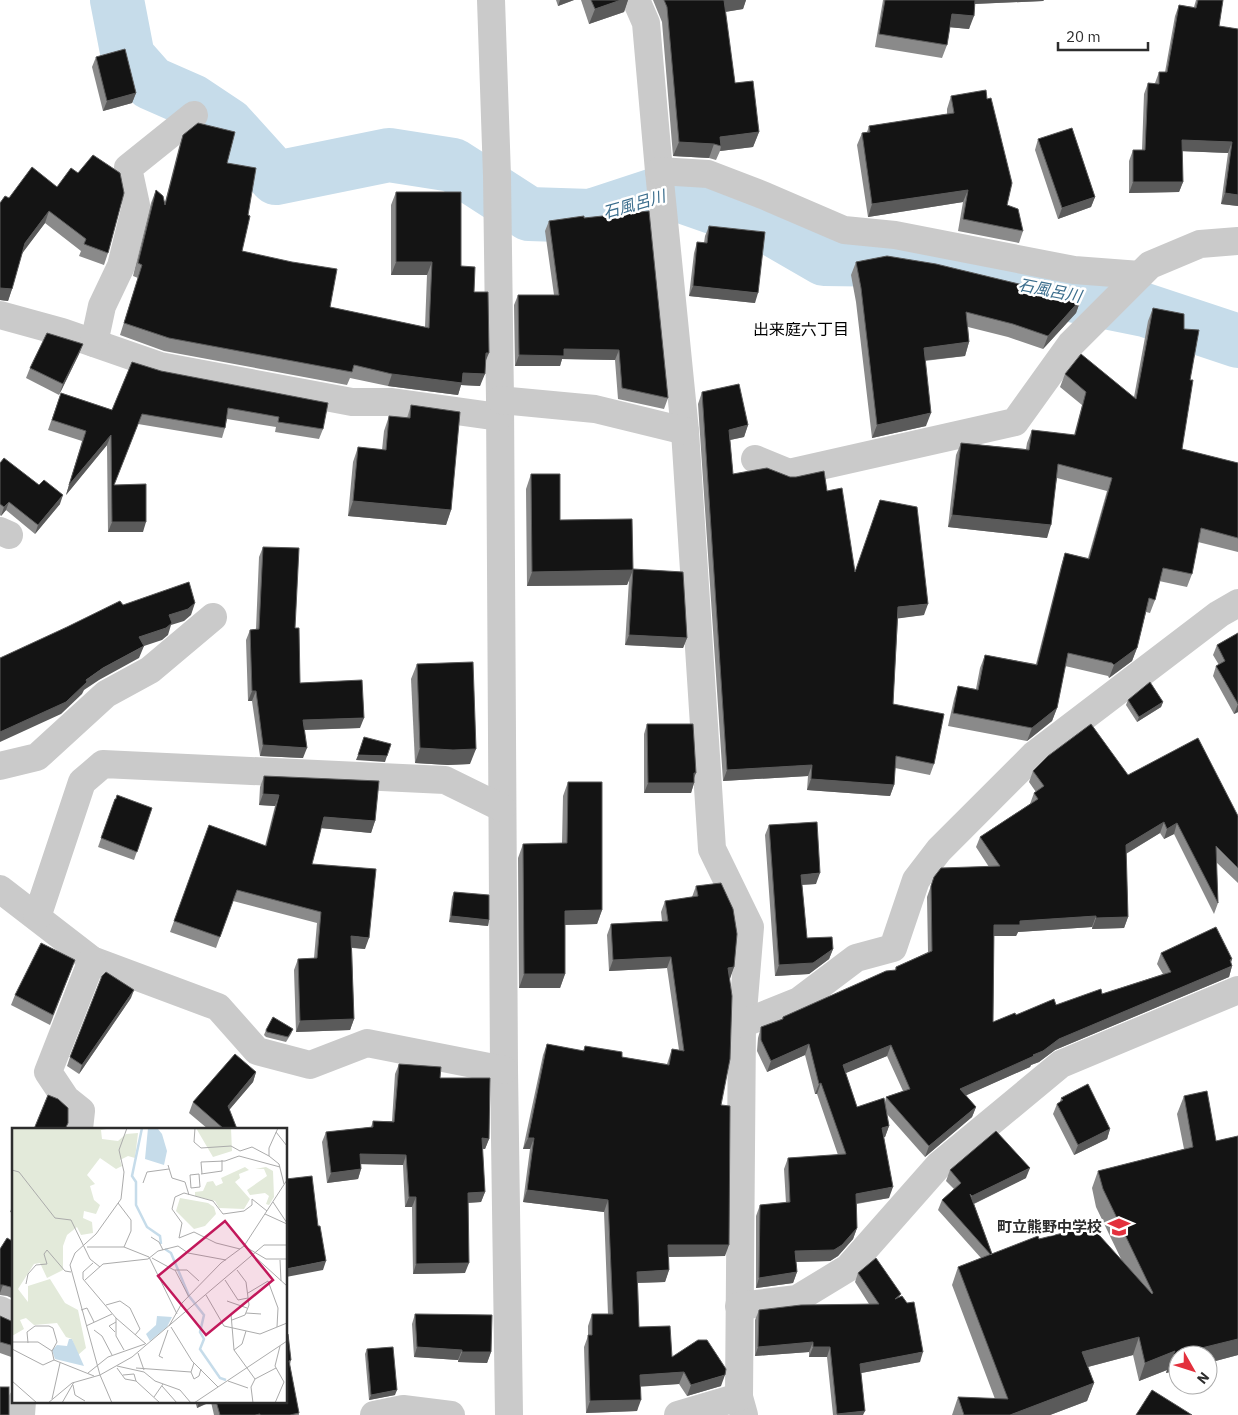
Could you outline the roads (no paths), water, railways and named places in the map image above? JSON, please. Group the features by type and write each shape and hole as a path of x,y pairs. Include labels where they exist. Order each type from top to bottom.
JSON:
{"street":[{"path":"492,0 497,176 500,408 504,1070 509,1415"},
{"path":"636,0 646,23 660,186 685,431 712,849 750,927 742,1024 741,1406 678,1415"},
{"path":"94,343 102,306 121,266 136,205 128,168 194,115"},
{"path":"660,186 708,174 844,230 895,235 1133,282"},
{"path":"755,458 789,473 1015,422 1071,344 1150,265 1200,244 1238,240"},
{"path":"0,315 62,332 160,366 352,402 392,402 500,408 595,408 685,431"},
{"path":"742,1024 799,1001 856,958 893,948 916,880 939,850 1034,755 1219,614 1238,603"},
{"path":"0,766 37,757 106,694 150,670 213,617"},
{"path":"37,917 82,782 103,764 445,780 502,808"},
{"path":"0,889 92,960 218,1007 257,1051 310,1065 367,1043 504,1070"},
{"path":"79,1128 81,1111 66,1099 48,1072 92,960"},
{"path":"740,1306 797,1299 848,1268 939,1165 1061,1064 1238,990"},
{"path":"0,1310 12,1316"},
{"path":"21,1415 22,1402"},
{"path":"374,1415 403,1409 452,1415"}],"waterway":[{"name":"石風呂川","path":"117,0 128,57 151,83 192,101 228,125 276,178 389,155 453,165 529,214 591,216 667,191 767,226 824,259 898,260 1145,310 1238,341"}],"place":[{"name":"町立熊野中学校","path":"1119,1227"}],"district":[{"name":"出来庭六丁目","path":"801,329"}]}
